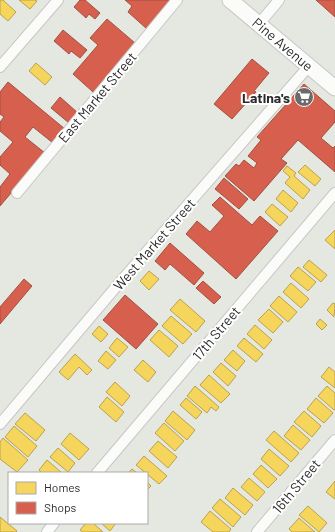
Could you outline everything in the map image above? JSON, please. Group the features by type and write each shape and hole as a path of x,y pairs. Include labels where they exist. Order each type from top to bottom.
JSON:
{"main road":[{"name":"Pine Avenue","path":"230,0 335,88"}],"street":[{"path":"0,67 58,0"},
{"name":"East Market Street","path":"17,193 177,0"},
{"path":"259,24 279,0"},
{"name":"West Market Street","path":"0,424 121,281 309,66"},
{"name":"17th Street","path":"98,472 335,193"},
{"name":"16th Street","path":"257,532 335,440"},
{"path":"47,532 53,524"}],"building: Homes":[{"path":"0,0 3,0 16,12 8,21 0,14"},
{"path":"19,0 35,0 37,1 30,9"},
{"path":"36,63 52,77 45,85 29,71"},
{"path":"305,165 321,179 315,186 298,172"},
{"path":"287,166 296,173 294,176 310,190 303,199 285,183 290,177 283,171"},
{"path":"283,190 298,203 291,212 276,199"},
{"path":"272,204 288,217 280,226 265,212"},
{"path":"335,230 335,249 325,240"},
{"path":"309,260 327,275 321,282 303,267"},
{"path":"298,267 316,282 308,291 290,276"},
{"path":"149,271 159,279 149,290 140,281"},
{"path":"291,283 309,299 301,308 283,292"},
{"path":"279,296 297,312 288,322 270,306"},
{"path":"180,299 205,321 196,332 170,310"},
{"path":"333,303 335,304 334,317 327,310"},
{"path":"269,309 283,322 273,333 258,320"},
{"path":"171,316 192,334 183,344 162,326"},
{"path":"320,319 327,325 322,330 316,324"},
{"path":"255,325 272,340 264,349 247,334"},
{"path":"99,326 108,334 101,342 92,334"},
{"path":"159,330 178,346 169,357 150,340"},
{"path":"117,338 128,347 119,357 109,348"},
{"path":"244,338 263,354 256,362 237,346"},
{"path":"233,350 245,361 237,371 224,360"},
{"path":"106,351 116,360 108,369 98,361"},
{"path":"75,354 92,370 87,375 79,367 68,380 59,372"},
{"path":"143,360 156,372 148,382 134,370"},
{"path":"221,363 236,376 228,386 213,372"},
{"path":"329,367 335,372 335,388 321,377"},
{"path":"209,375 230,394 221,403 200,385"},
{"path":"115,382 130,396 122,406 106,392"},
{"path":"195,386 219,407 216,411 211,407 207,413 187,396"},
{"path":"327,386 335,393 334,410 318,396"},
{"path":"107,397 124,412 116,422 99,407"},
{"path":"186,398 202,412 196,419 180,405"},
{"path":"316,398 333,413 324,423 307,409"},
{"path":"173,411 195,430 187,440 165,421"},
{"path":"304,411 321,426 312,437 294,422"},
{"path":"25,413 45,430 36,441 15,424"},
{"path":"164,423 184,441 175,451 155,433"},
{"path":"293,425 310,440 301,450 284,436"},
{"path":"14,426 37,446 28,457 5,437"},
{"path":"274,431 299,453 291,462 266,440"},
{"path":"70,433 89,449 79,460 61,444"},
{"path":"3,438 28,460 17,472 0,459 0,442"},
{"path":"158,441 177,457 168,468 149,451"},
{"path":"58,448 75,463 68,472 50,457"},
{"path":"269,449 289,466 280,476 261,459"},
{"path":"144,456 167,476 159,484 148,475 148,472 144,472 136,465"},
{"path":"47,460 61,472 41,472 39,470"},
{"path":"261,465 277,479 268,488 253,474"},
{"path":"132,469 136,472 129,472"},
{"path":"249,478 265,492 257,501 241,487"},
{"path":"335,481 335,499 326,492"},
{"path":"233,488 253,505 245,515 225,498"},
{"path":"220,499 241,517 233,527 212,508"},
{"path":"308,506 327,523 319,532 299,515"},
{"path":"210,511 231,529 229,532 213,532 201,522"},
{"path":"0,517 17,531 16,532 0,532"},
{"path":"299,518 315,532 292,532 289,529"},
{"path":"85,524 94,524 103,532 83,532 80,530"},
{"path":"102,524 115,524 110,531"}],"building: Shops":[{"path":"80,0 85,0 100,13 95,19 89,14 86,18 74,7"},
{"path":"125,0 172,0 147,29 128,12 132,6"},
{"path":"316,0 335,0 335,17"},
{"path":"107,19 135,43 93,92 73,74 98,45 90,38"},
{"path":"63,30 87,50 80,58 71,51 69,54 54,41"},
{"path":"252,59 269,73 254,91 256,92 232,119 214,104"},
{"path":"8,82 65,129 53,143 33,127 25,137 45,153 0,206 0,187 10,174 0,165 0,157 13,142 0,131 0,122 4,117 0,114 0,92"},
{"path":"304,84 335,111 335,122 321,138 333,148 335,146 335,172 298,140 281,159 287,163 254,201 225,176 236,164 239,166 244,160 254,168 257,163 248,156 261,140 257,137"},
{"path":"60,97 78,113 69,123 51,108"},
{"path":"224,178 248,199 239,209 215,189"},
{"path":"220,197 252,225 260,216 278,231 236,279 186,234 197,221 210,232 224,216 212,205"},
{"path":"170,243 204,273 194,285 170,264 165,270 155,261"},
{"path":"24,279 32,286 0,324 0,307"},
{"path":"203,281 221,297 214,304 196,288"},
{"path":"125,295 158,324 136,349 103,320"}],"place":[{"name":"Latina's","path":"304,97"}]}
